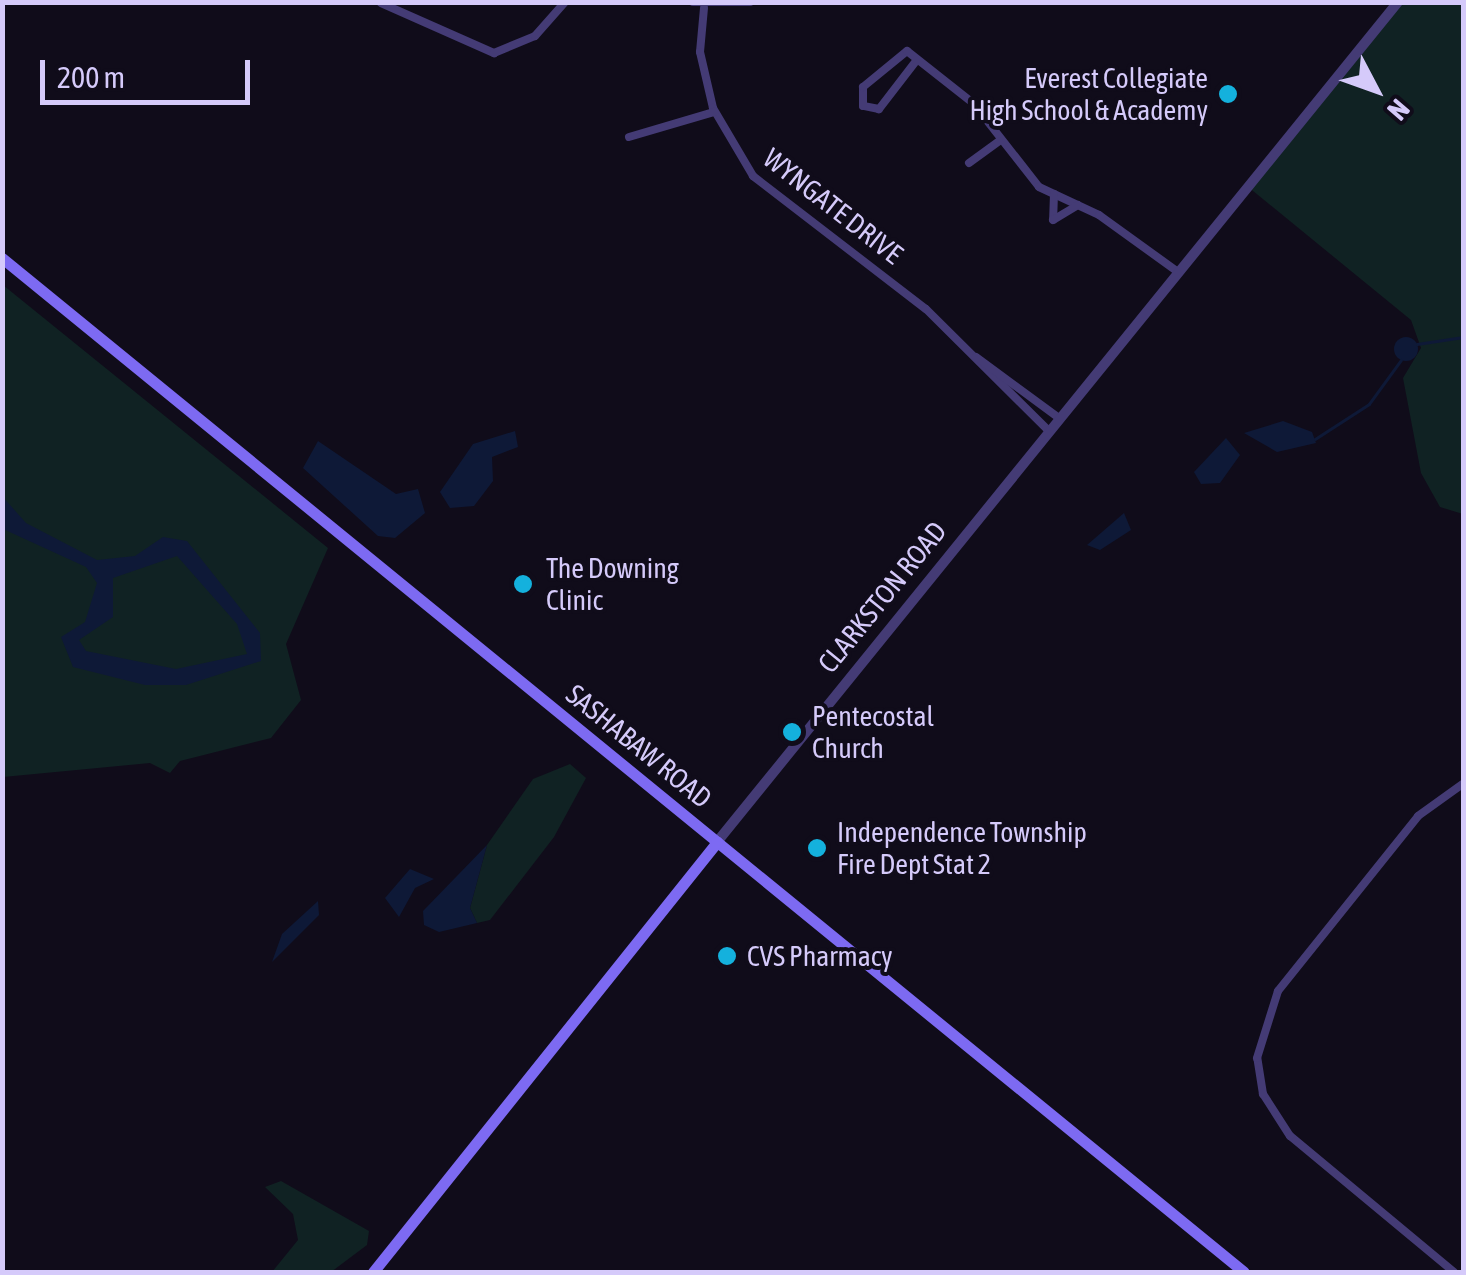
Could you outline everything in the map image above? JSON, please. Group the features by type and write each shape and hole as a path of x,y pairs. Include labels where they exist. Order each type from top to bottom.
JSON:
{"main road":[{"name":"SASHABAW ROAD","path":"2,258 1244,1272"},
{"name":"CLARKSTON ROAD","path":"373,1272 716,842"}],"street":[{"path":"381,3 494,53 535,36 565,2"},
{"path":"692,2 704,8 750,2"},
{"name":"CLARKSTON ROAD","path":"716,842 1398,2"},
{"name":"WYNGATE DRIVE","path":"704,8 700,52 714,112 762,186 911,296 1048,430"},
{"path":"916,61 879,109 863,106 862,88 898,50 916,61 974,104 999,141 1054,194 1178,272"},
{"path":"629,138 714,112"},
{"path":"969,163 999,141"},
{"path":"1054,194 1053,220 1078,206"},
{"name":"WYNGATE DRIVE","path":"972,355 1059,418"},
{"path":"1454,1272 1290,1136 1263,1094 1257,1058 1278,991 1418,816 1464,783"}],"shaded area":[{"path":"1396,3 1463,3 1463,514 1440,507 1421,473 1403,378 1421,348 1411,320 1247,186"},
{"path":"3,285 328,548 286,644 301,700 271,738 180,761 170,773 150,763 3,777"},
{"path":"570,764 586,778 554,837 490,920 477,923 470,908 487,845 533,779"},
{"path":"281,1181 369,1231 367,1245 331,1272 272,1272 298,1240 293,1214 265,1187"}],"water":[{"path":"1406,337 1418,349 1406,361 1394,349"},
{"path":"1283,421 1312,432 1316,443 1277,452 1244,433"},
{"path":"515,431 518,447 492,457 493,481 474,506 450,508 440,492 473,444"},
{"path":"1226,438 1240,455 1220,483 1201,484 1194,472"},
{"path":"318,441 396,494 418,489 425,513 395,538 378,536 303,468"},
{"path":"2,496 26,523 97,560 135,556 163,537 187,541 260,633 261,661 186,685 145,685 73,667 61,637 85,622 97,583 86,567 3,529","holes":["177,556 237,624 247,654 176,669 86,651 79,640 113,617 113,578"]},
{"path":"1124,513 1131,530 1100,550 1087,545"},
{"path":"487,845 470,908 477,923 439,932 424,925 423,911"},
{"path":"410,869 434,879 415,888 399,917 385,898"},
{"path":"318,901 319,915 272,962 282,934"}],"waterway":[{"path":"1417,344 1464,337"},
{"path":"1315,439 1369,404 1401,360"}],"place":[{"name":"Everest Collegiate High School & Academy","path":"1228,94"},
{"name":"The Downing Clinic","path":"523,584"},
{"name":"Pentecostal Church","path":"792,732"},
{"name":"Independence Township Fire Dept Stat 2","path":"817,848"},
{"name":"CVS Pharmacy","path":"727,956"}]}
